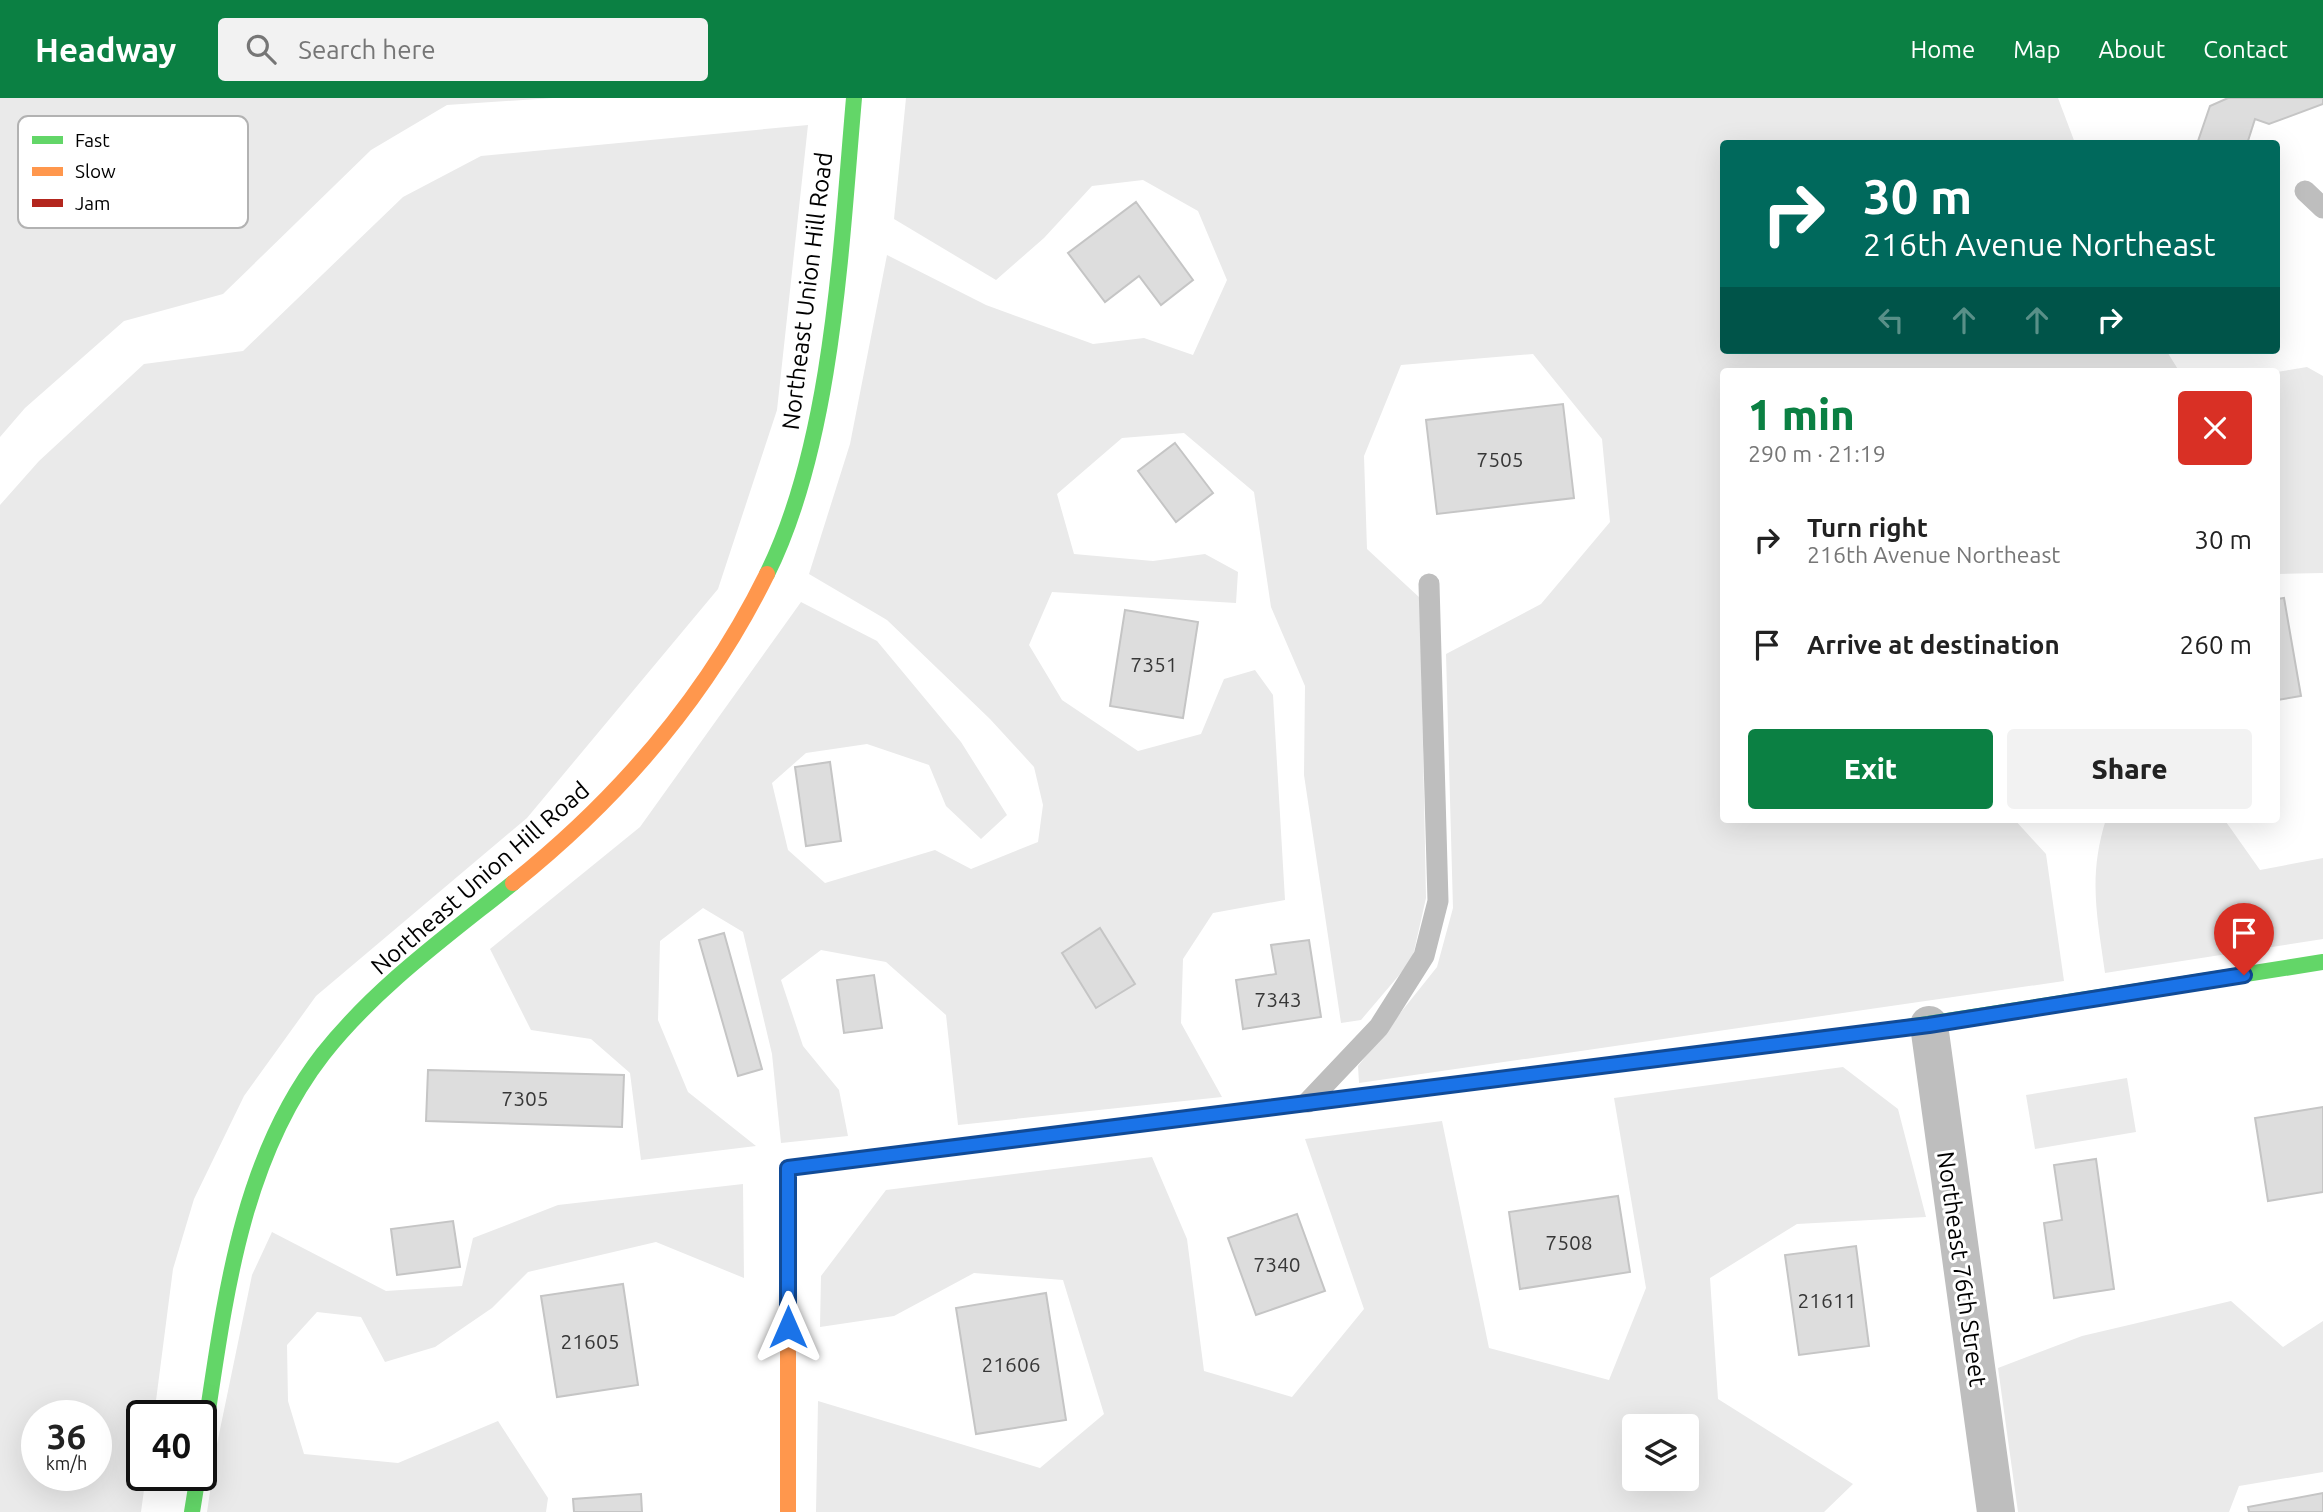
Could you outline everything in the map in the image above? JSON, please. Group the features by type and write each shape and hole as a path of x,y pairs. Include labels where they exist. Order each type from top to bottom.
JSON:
{"street":[{"name":"Northeast Union Hill Road","path":"211,1400 234,1264 263,1160 295,1094 340,1031 441,941 568,838 665,737 725,650 781,544 813,434 838,269 853,98"},
{"path":"788,1512 788,1168 1929,1025 2323,962"},
{"name":"Northeast 76th Street","path":"1929,1025 1996,1512"},
{"path":"192,1512 195,1491"}],"lane":[{"path":"2305,191 2323,208"},
{"path":"1306,1104 1379,1027 1424,956 1438,901 1429,584"}],"shaded area":[{"path":"0,98 553,98 447,105 371,150 223,294 124,321 25,408 0,437"},
{"path":"906,98 2058,98 2074,140 1720,140 1720,354 2168,354 2177,368 1720,368 1720,823 2018,823 2046,854 2064,981 1359,1083 1358,1066 1437,967 1453,908 1446,654 1541,604 1610,522 1602,439 1533,354 1401,365 1364,456 1367,549 1420,598 1426,898 1412,960 1361,1020 1341,1023 1304,775 1305,686 1271,607 1254,492 1184,433 1122,438 1057,494 1074,554 1153,561 1205,554 1238,572 1236,603 1052,592 1029,645 1062,700 1138,751 1201,734 1224,679 1255,670 1273,695 1285,900 1213,913 1183,959 1181,1023 1222,1097 958,1125 946,1015 886,962 821,950 781,980 803,1046 839,1090 848,1136 781,1143 772,1054 743,932 703,908 660,941 658,1020 688,1092 756,1146 641,1160 630,1073 591,1039 531,1030 490,949 640,827 801,602 877,641 961,742 1007,815 981,839 946,806 929,765 867,744 806,753 772,783 788,850 825,883 935,850 971,869 1038,842 1043,805 1034,767 990,719 887,620 809,574 850,444 887,255 986,305 1093,344 1144,338 1193,355 1227,280 1198,211 1143,180 1092,186 1044,238 996,280 894,219"},
{"path":"808,125 777,410 718,589 527,818 316,996 244,1096 194,1199 173,1269 156,1400 126,1400 126,1491 144,1491 141,1512 0,1512 0,505 39,461 144,364 243,351 403,197 481,156"},
{"path":"2307,367 2323,376 2323,573 2280,574 2280,372"},
{"path":"2105,823 2227,823 2260,870 2323,858 2323,939 2105,973 2096,896 2100,840"},
{"path":"1843,1067 1898,1109 1926,1217 1797,1224 1710,1278 1718,1399 1853,1484 1824,1512 816,1512 818,1401 1040,1468 1104,1414 1063,1280 974,1273 894,1316 820,1327 821,1276 886,1190 1152,1157 1187,1239 1204,1371 1292,1397 1364,1309 1305,1139 1442,1121 1489,1348 1609,1380 1646,1288 1614,1098"},
{"path":"2127,1078 2136,1132 2035,1149 2026,1095"},
{"path":"743,1184 744,1278 656,1242 528,1272 492,1308 435,1347 385,1362 361,1317 317,1312 287,1345 288,1401 304,1454 398,1463 498,1421 548,1498 546,1512 207,1512 210,1491 217,1491 217,1444 252,1275 272,1232 386,1291 462,1286 473,1238 558,1205"},
{"path":"2231,1301 2283,1347 2323,1321 2323,1472 2239,1486 2229,1512 2018,1512 1998,1368 2082,1336"}],"building":[{"path":"2228,98 2323,98 2323,104 2269,124 2255,119 2248,140 2198,140 2210,106"},
{"path":"1136,202 1193,280 1161,305 1139,276 1105,302 1068,253"},
{"path":"1563,404 1574,498 1437,514 1426,420"},
{"path":"1175,443 1213,493 1176,522 1138,471"},
{"path":"2284,598 2301,696 2280,700 2280,599"},
{"path":"1125,610 1198,622 1183,718 1110,706"},
{"path":"830,762 841,841 806,846 795,767"},
{"path":"1100,928 1135,984 1096,1008 1062,953"},
{"path":"724,933 762,1069 738,1076 699,940"},
{"path":"1309,940 1321,1017 1243,1029 1236,980 1276,974 1271,945"},
{"path":"874,975 882,1028 844,1033 837,980"},
{"path":"428,1070 624,1075 622,1127 426,1121"},
{"path":"2323,1107 2323,1192 2268,1201 2255,1118"},
{"path":"2096,1159 2114,1289 2054,1298 2044,1223 2062,1220 2054,1165"},
{"path":"1618,1196 1630,1272 1520,1289 1509,1212"},
{"path":"1297,1214 1325,1291 1256,1315 1228,1238"},
{"path":"453,1221 460,1267 397,1275 391,1229"},
{"path":"1856,1246 1869,1346 1799,1355 1785,1255"},
{"path":"623,1284 638,1385 557,1397 541,1296"},
{"path":"1046,1293 1066,1420 976,1434 956,1308"},
{"path":"2323,1493 2323,1512 2249,1512 2248,1507"},
{"path":"641,1494 642,1512 574,1512 573,1499"}],"traffic: fast":[{"path":"767,574 789,521 807,464 820,404 838,278 854,98"},
{"path":"210,1400 237,1246 270,1145 293,1098 323,1054 366,1006 413,963 513,883"},
{"path":"1895,1029 2323,962"},
{"path":"844,1161 1634,1062"},
{"path":"192,1512 195,1491"}],"traffic: slow":[{"path":"513,883 589,816 657,742 717,662 767,574"},
{"path":"788,1512 788,1168 844,1161"}],"traffic: jam":[{"path":"1634,1062 1895,1029"}],"route":[{"path":"788,1327 788,1168 1929,1025 2244,975"}]}
